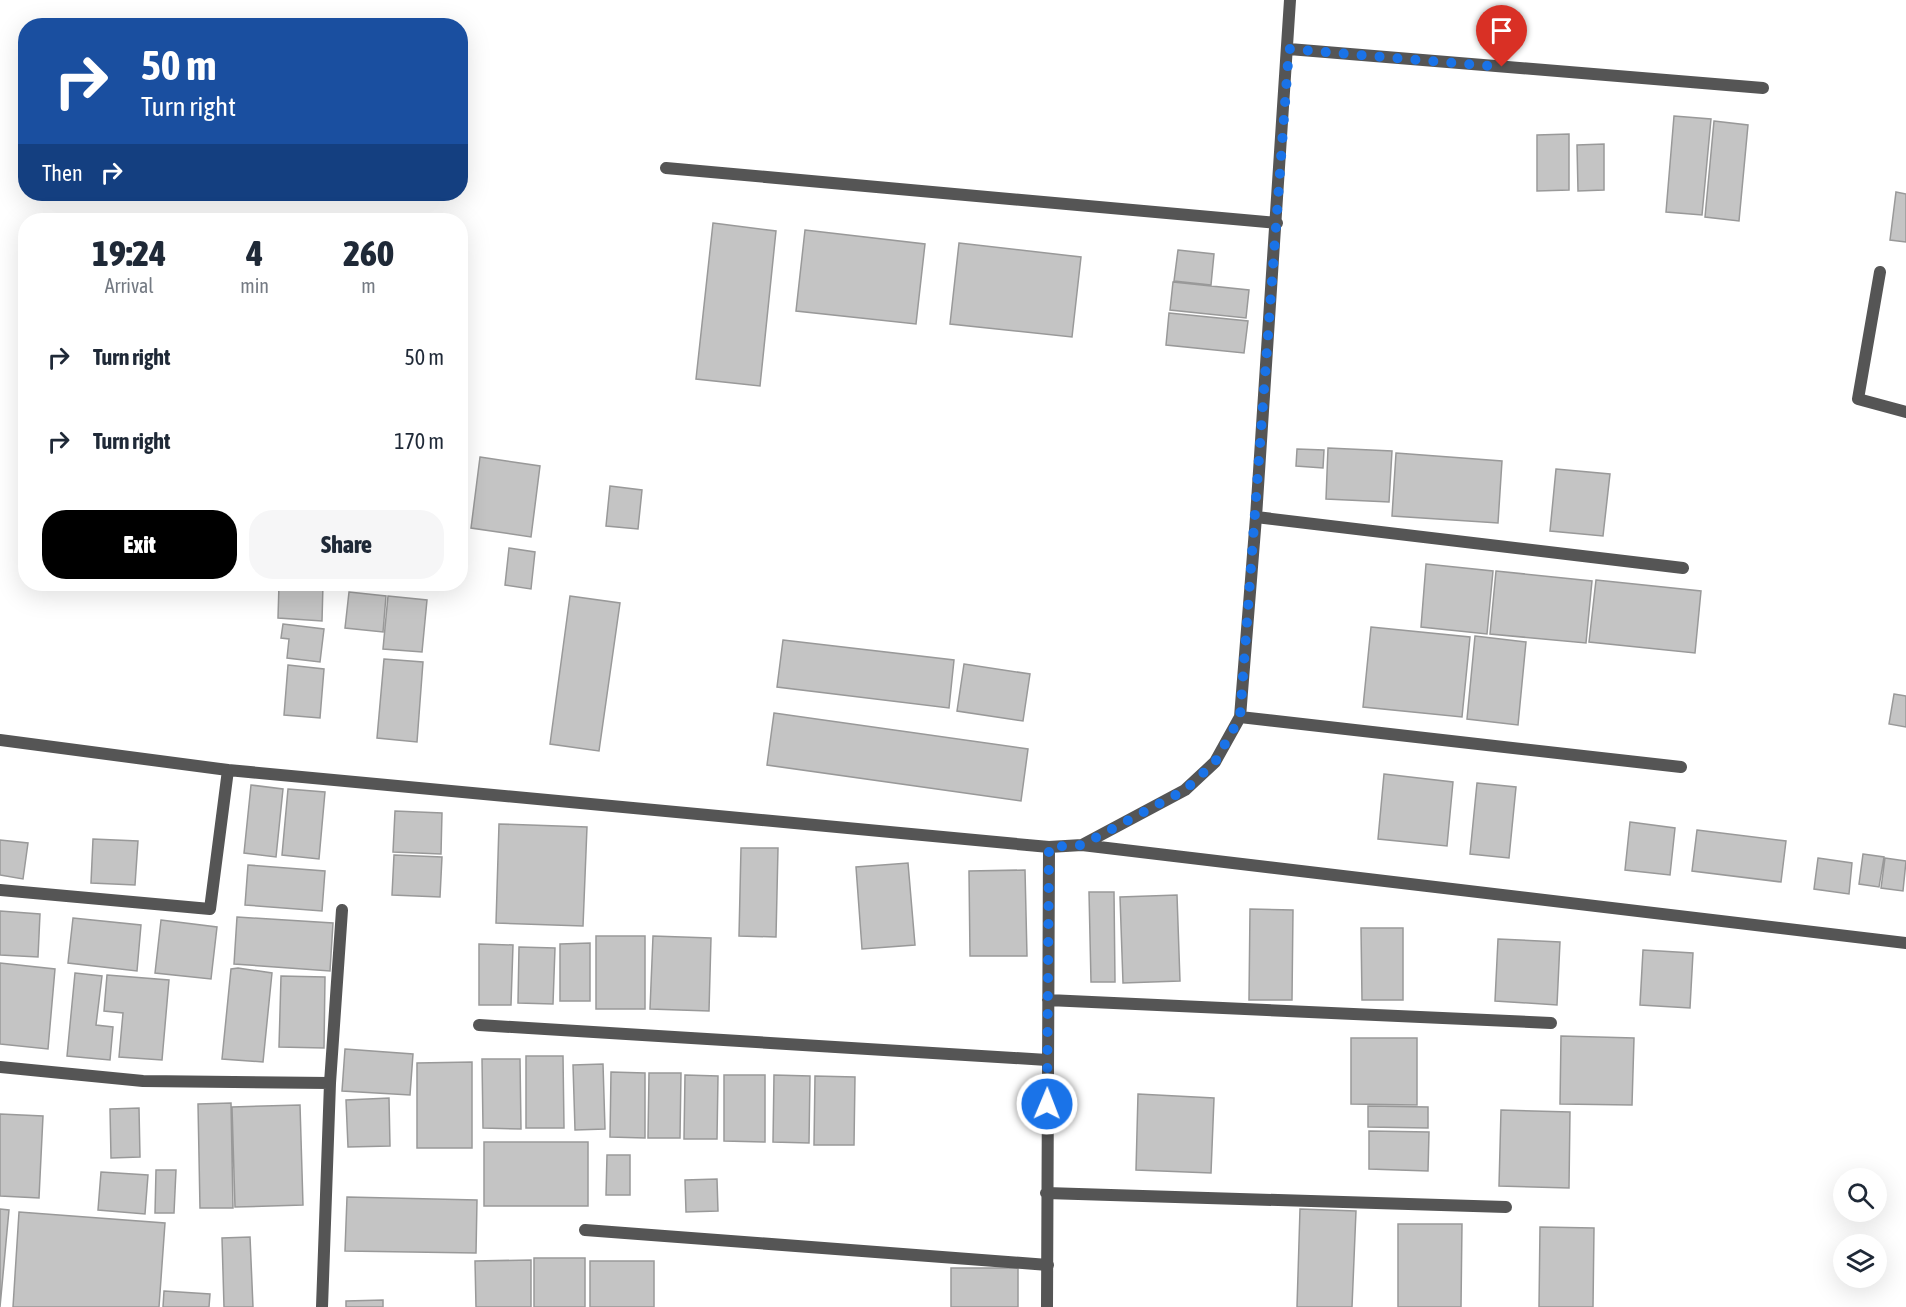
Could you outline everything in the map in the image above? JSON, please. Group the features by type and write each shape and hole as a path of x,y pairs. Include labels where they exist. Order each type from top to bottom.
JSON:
{"street":[{"path":"1082,845 1185,790 1215,762 1240,717 1277,223 1289,49 1290,0"},
{"path":"1289,49 1763,88"},
{"path":"666,168 1277,223"},
{"path":"1880,272 1858,399 1906,412"},
{"path":"1256,517 1683,568"},
{"path":"1240,717 1681,767"},
{"path":"0,741 228,770 1049,847 1082,845 1906,943"},
{"path":"0,890 210,909 228,770"},
{"path":"1047,1307 1049,847"},
{"path":"322,1307 330,1083 342,910"},
{"path":"1048,1000 1551,1023"},
{"path":"478,1025 1047,1060"},
{"path":"0,1067 143,1081 330,1083"},
{"path":"1046,1193 1506,1207"},
{"path":"585,1230 1048,1265"}],"building":[{"path":"1674,116 1711,119 1702,215 1666,212"},
{"path":"1714,121 1748,125 1739,221 1705,217"},
{"path":"1569,134 1569,190 1537,191 1537,135"},
{"path":"1604,144 1604,190 1578,191 1577,145"},
{"path":"1896,192 1906,194 1906,242 1890,240"},
{"path":"713,223 776,231 760,386 696,379"},
{"path":"805,230 925,244 916,324 796,311"},
{"path":"959,243 1081,257 1072,337 950,324"},
{"path":"1178,250 1214,254 1211,285 1174,281"},
{"path":"1173,282 1249,290 1246,318 1170,310"},
{"path":"1169,313 1248,321 1244,353 1166,345"},
{"path":"1328,448 1392,451 1389,502 1326,499"},
{"path":"1297,449 1324,450 1323,468 1296,466"},
{"path":"1396,453 1502,461 1498,523 1392,516"},
{"path":"480,457 540,466 531,537 471,528"},
{"path":"1556,469 1610,474 1603,536 1550,531"},
{"path":"610,486 642,490 638,529 606,526"},
{"path":"509,548 535,552 531,589 505,585"},
{"path":"1426,564 1493,571 1487,634 1421,627"},
{"path":"1496,571 1592,581 1586,643 1490,634"},
{"path":"1596,580 1701,591 1695,653 1589,642"},
{"path":"279,591 323,591 322,621 278,618"},
{"path":"349,592 386,596 383,632 345,628"},
{"path":"388,596 427,600 422,652 383,649"},
{"path":"570,596 620,603 599,751 550,744"},
{"path":"283,624 324,629 320,662 287,658 289,639 281,638"},
{"path":"1371,627 1470,637 1462,717 1363,707"},
{"path":"1475,636 1526,642 1518,725 1467,719"},
{"path":"783,640 954,660 949,708 777,687"},
{"path":"384,659 423,662 417,742 377,738"},
{"path":"964,664 1030,674 1023,721 957,711"},
{"path":"288,665 324,669 320,718 284,715"},
{"path":"1894,694 1906,696 1906,727 1889,724"},
{"path":"774,713 1028,749 1021,801 767,765"},
{"path":"1384,774 1453,782 1447,846 1378,839"},
{"path":"1477,783 1516,787 1509,858 1470,854"},
{"path":"251,785 283,789 276,857 244,853"},
{"path":"288,789 325,792 319,859 282,855"},
{"path":"395,811 442,813 441,854 393,852"},
{"path":"1630,822 1675,828 1670,875 1625,870"},
{"path":"499,824 587,827 583,926 496,923"},
{"path":"1697,830 1786,841 1781,882 1692,871"},
{"path":"93,839 138,841 135,885 91,883"},
{"path":"0,840 28,843 23,879 0,875"},
{"path":"741,848 778,848 776,937 739,936"},
{"path":"1863,854 1884,857 1879,887 1859,884"},
{"path":"394,855 442,857 440,897 392,895"},
{"path":"1818,858 1852,863 1849,894 1814,889"},
{"path":"1885,858 1906,861 1903,891 1881,888"},
{"path":"908,863 915,945 862,949 856,867"},
{"path":"248,865 325,871 322,911 245,905"},
{"path":"1025,870 1027,956 970,956 969,871"},
{"path":"1089,892 1114,892 1115,982 1091,982"},
{"path":"1177,895 1180,981 1123,983 1120,897"},
{"path":"1250,909 1293,910 1292,1000 1249,1000"},
{"path":"0,911 40,914 38,957 0,955"},
{"path":"237,917 333,923 330,971 234,964"},
{"path":"73,918 141,925 137,971 68,963"},
{"path":"161,920 217,927 211,979 155,973"},
{"path":"1361,928 1403,928 1403,1000 1362,1000"},
{"path":"596,936 645,936 645,1009 596,1009"},
{"path":"653,936 711,938 709,1011 650,1009"},
{"path":"1498,939 1560,942 1557,1005 1495,1001"},
{"path":"590,943 590,1001 560,1001 560,944"},
{"path":"479,944 513,945 511,1005 479,1005"},
{"path":"519,947 555,948 553,1004 518,1003"},
{"path":"1643,950 1693,953 1690,1008 1640,1005"},
{"path":"0,963 55,969 48,1049 0,1044"},
{"path":"231,969 272,973 263,1062 222,1059"},
{"path":"75,973 102,976 96,1025 113,1027 110,1060 67,1056"},
{"path":"107,975 169,980 162,1060 119,1057 123,1013 104,1011"},
{"path":"281,976 325,977 324,1048 279,1047"},
{"path":"1561,1036 1634,1038 1632,1105 1560,1104"},
{"path":"1351,1038 1417,1038 1417,1105 1351,1104"},
{"path":"345,1049 413,1054 410,1095 342,1091"},
{"path":"526,1056 563,1056 564,1128 526,1128"},
{"path":"482,1059 520,1059 521,1129 483,1128"},
{"path":"472,1062 472,1148 417,1148 417,1063"},
{"path":"603,1064 605,1129 575,1130 573,1065"},
{"path":"611,1072 645,1073 645,1138 610,1137"},
{"path":"649,1073 681,1073 680,1138 648,1138"},
{"path":"685,1075 718,1076 717,1139 684,1139"},
{"path":"724,1075 765,1075 765,1142 724,1141"},
{"path":"774,1075 810,1076 809,1143 773,1142"},
{"path":"815,1076 855,1077 854,1145 814,1145"},
{"path":"1138,1094 1214,1098 1211,1173 1136,1170"},
{"path":"389,1098 390,1146 348,1147 346,1100"},
{"path":"231,1103 233,1208 200,1208 198,1104"},
{"path":"300,1105 303,1205 235,1207 232,1107"},
{"path":"1368,1106 1428,1107 1428,1128 1368,1127"},
{"path":"139,1108 140,1157 111,1158 110,1109"},
{"path":"1501,1110 1570,1112 1569,1188 1499,1186"},
{"path":"0,1114 43,1116 39,1198 0,1196"},
{"path":"1369,1131 1429,1132 1428,1171 1369,1169"},
{"path":"484,1142 588,1142 588,1206 484,1206"},
{"path":"607,1155 630,1155 630,1195 606,1195"},
{"path":"156,1170 176,1170 174,1213 155,1213"},
{"path":"101,1172 148,1175 145,1214 98,1210"},
{"path":"717,1179 718,1211 686,1212 685,1180"},
{"path":"347,1197 477,1200 476,1253 345,1251"},
{"path":"0,1209 9,1210 0,1307"},
{"path":"1300,1209 1356,1211 1352,1307 1297,1307"},
{"path":"19,1212 165,1223 159,1307 13,1307"},
{"path":"1398,1224 1462,1224 1461,1307 1398,1307"},
{"path":"1540,1227 1594,1228 1593,1307 1539,1307"},
{"path":"250,1237 253,1307 224,1307 222,1238"},
{"path":"534,1258 585,1258 585,1307 534,1307"},
{"path":"531,1260 531,1307 476,1307 475,1261"},
{"path":"590,1261 654,1261 654,1307 590,1307"},
{"path":"951,1268 1018,1268 1018,1307 951,1307"},
{"path":"164,1291 210,1294 209,1307 163,1307"},
{"path":"383,1300 383,1307 346,1307 346,1301"}],"route":[{"path":"1047,1104 1049,847 1082,845 1185,790 1215,762 1240,717 1289,49 1502,67"}]}
